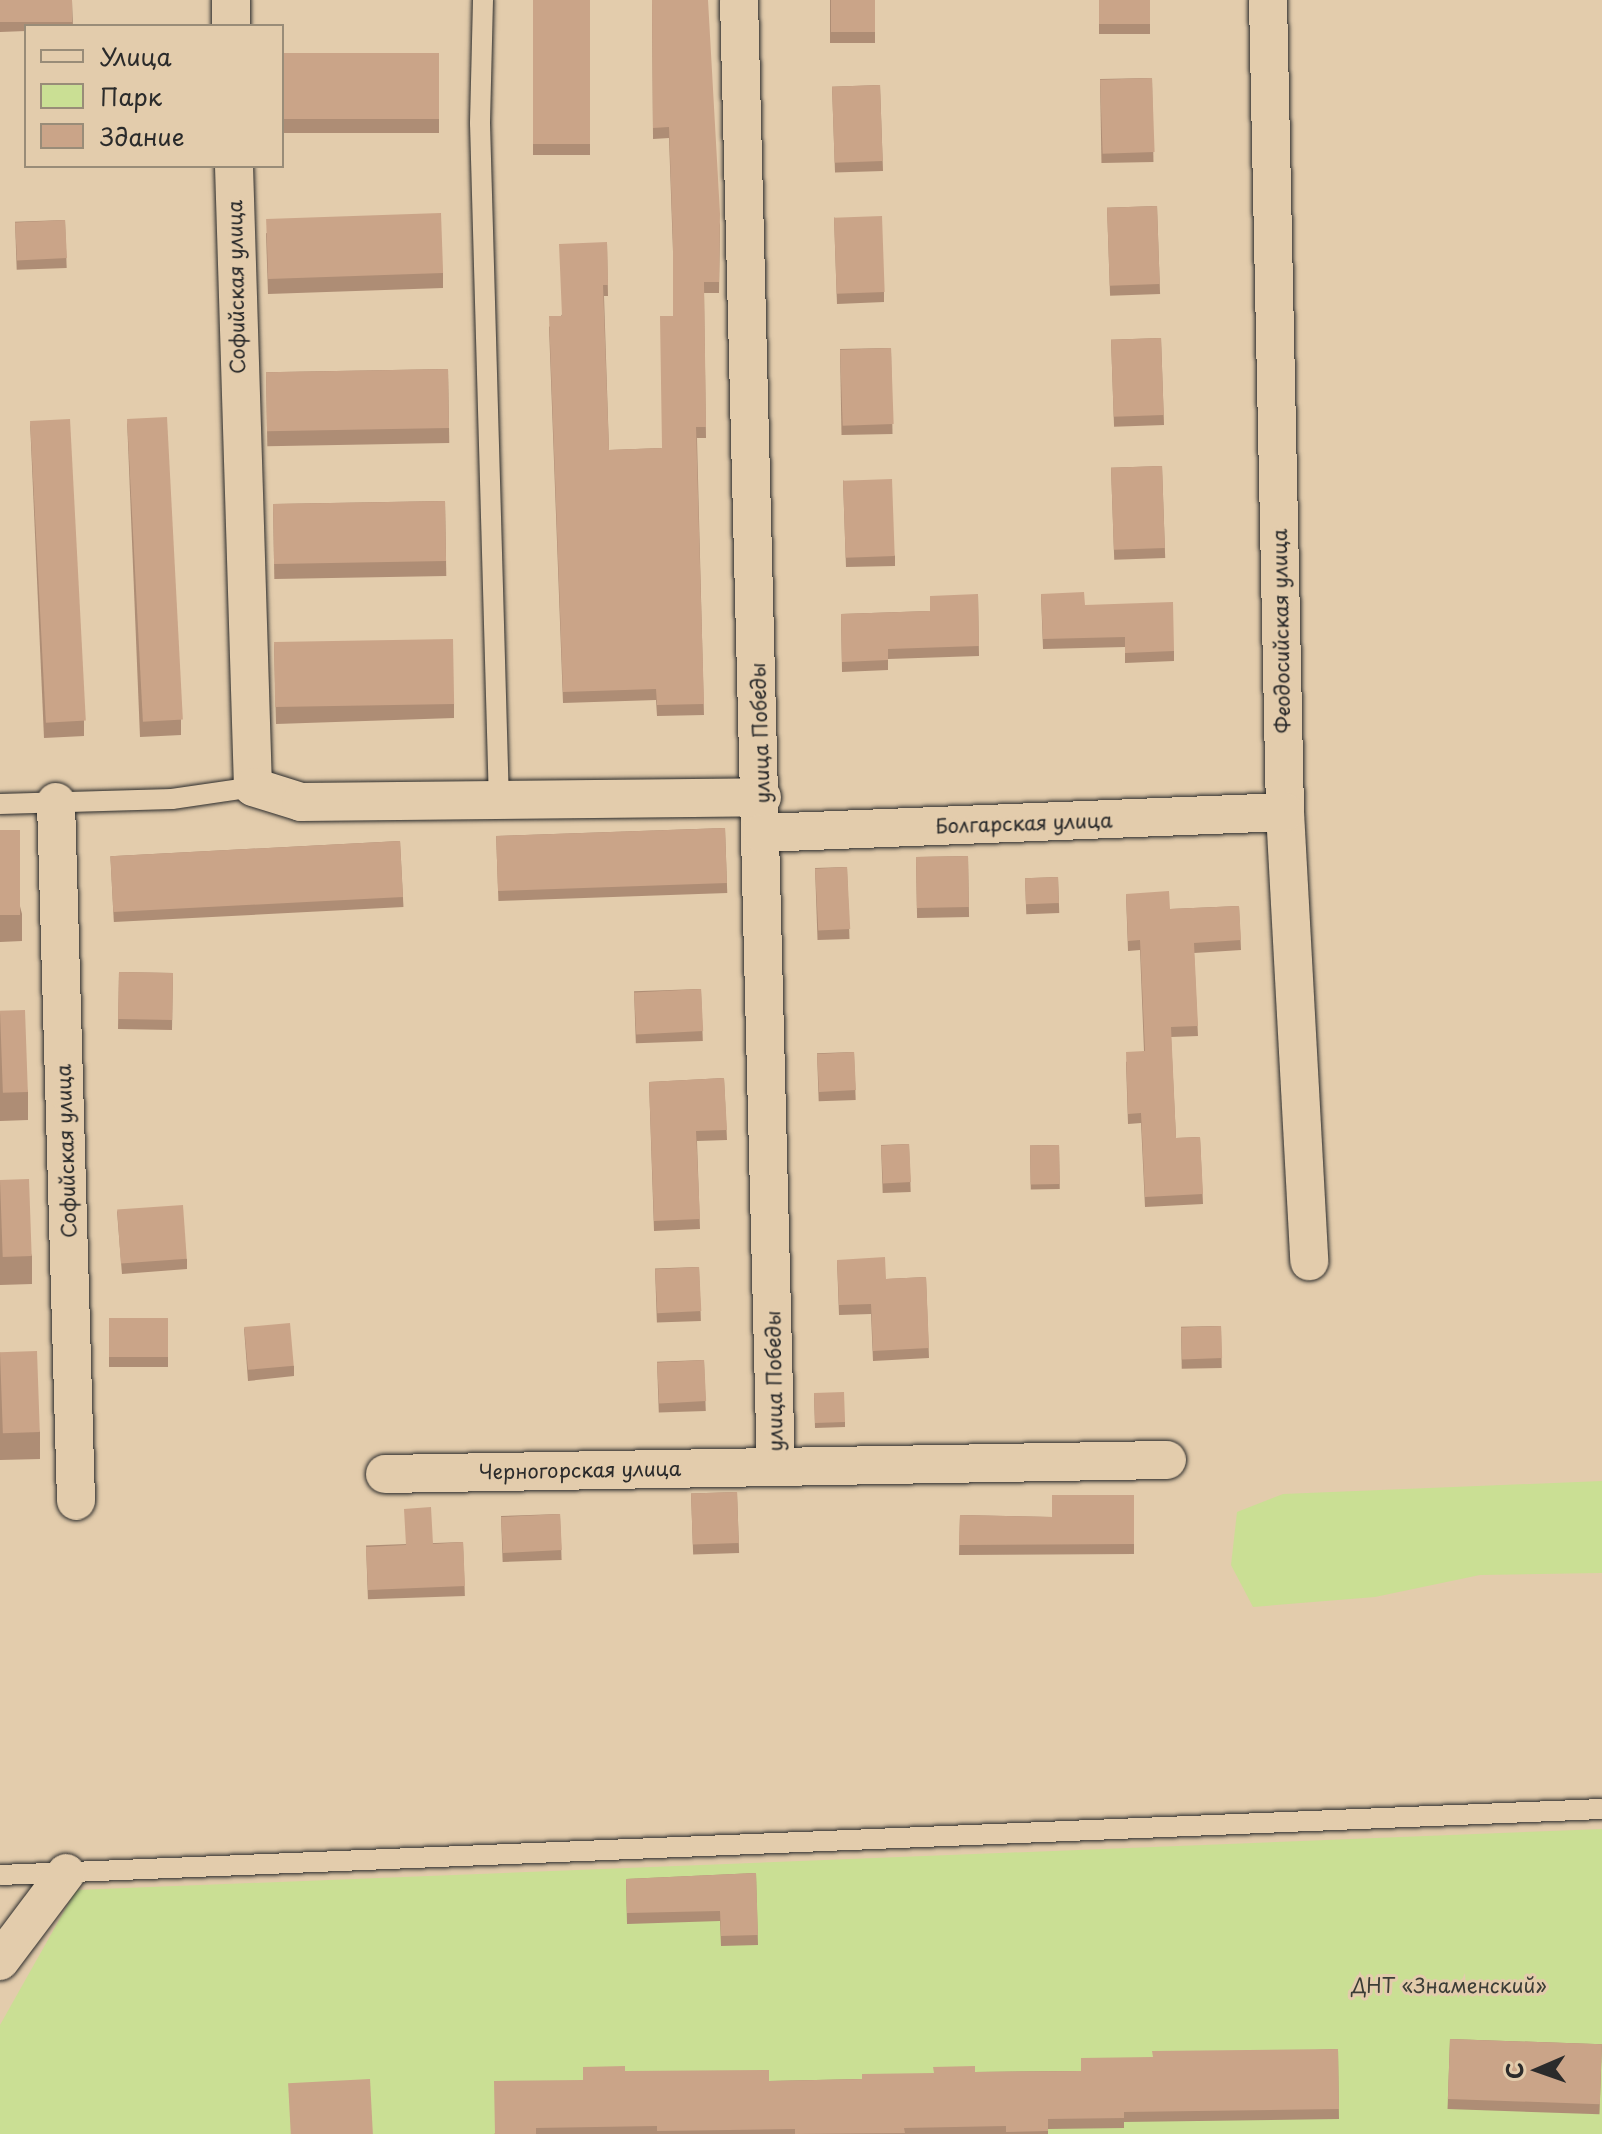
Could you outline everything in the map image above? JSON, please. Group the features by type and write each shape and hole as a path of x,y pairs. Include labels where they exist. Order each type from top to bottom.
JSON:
{"street":[{"path":"231,0 231,24"},
{"name":"улица Победы","path":"739,0 762,815 776,1467"},
{"name":"Феодосийская улица","path":"1268,0 1285,812 1309,1261"},
{"name":"Софийская улица","path":"234,168 238,408 253,787"},
{"name":"Болгарская улица","path":"253,787 301,802 499,802 762,815 1285,812"},
{"name":"Софийская улица","path":"56,802 76,1501"},
{"name":"Черногорская улица","path":"385,1474 1167,1460"},
{"path":"0,1961 66,1873"}],"lane":[{"path":"483,0 480,123 499,802"},
{"path":"0,804 172,799 253,787"},
{"path":"0,1875 1602,1809"}],"green space":[{"path":"1602,1481 1602,1573 1480,1575 1375,1597 1253,1607 1231,1565 1237,1512 1283,1494"},
{"name":"ДНТ «Знаменский»","path":"1602,1829 1602,2134 0,2134 0,2025 76,1890"}],"building":[{"path":"0,0 72,0 72,22 0,22"},
{"path":"533,0 590,0 590,144 533,144"},
{"path":"652,0 708,0 720,214 719,282 704,282 706,427 696,427 704,704 657,705 656,689 563,692 549,316 562,316 559,244 607,242 608,285 603,285 609,450 662,448 660,316 673,316 673,243 669,127 653,128"},
{"path":"831,0 875,0 875,32 831,32"},
{"path":"1099,0 1150,0 1150,24 1099,24"},
{"path":"284,53 439,53 439,119 284,119"},
{"path":"1152,78 1155,152 1103,154 1100,80"},
{"path":"880,85 883,161 835,163 832,87"},
{"path":"1157,206 1160,284 1110,286 1107,208"},
{"path":"441,213 443,273 268,279 266,219"},
{"path":"882,216 885,292 837,294 834,218"},
{"path":"65,220 67,258 17,261 15,223"},
{"path":"1161,338 1164,415 1114,417 1111,340"},
{"path":"891,348 894,424 843,426 840,350"},
{"path":"448,369 449,428 267,431 266,372"},
{"path":"167,417 183,720 143,722 127,419"},
{"path":"70,419 86,721 46,723 30,421"},
{"path":"1162,466 1165,548 1114,550 1111,468"},
{"path":"892,479 895,556 846,558 843,481"},
{"path":"445,501 446,561 274,564 273,504"},
{"path":"1084,592 1085,605 1173,602 1174,651 1125,653 1125,637 1043,639 1041,594"},
{"path":"978,594 979,646 888,649 888,660 842,662 841,614 930,611 930,596"},
{"path":"453,639 454,704 275,707 274,642"},
{"path":"725,828 727,883 498,891 496,836"},
{"path":"0,830 20,830 20,915 0,915"},
{"path":"400,841 403,897 113,912 110,856"},
{"path":"968,856 969,907 917,908 916,857"},
{"path":"847,867 850,929 818,931 815,869"},
{"path":"1058,877 1059,903 1026,904 1025,878"},
{"path":"1169,891 1170,909 1239,906 1241,940 1194,943 1198,1026 1171,1027 1176,1138 1200,1137 1203,1194 1145,1197 1141,1113 1128,1114 1126,1052 1145,1051 1140,940 1128,941 1126,894"},
{"path":"119,972 173,973 172,1020 118,1019"},
{"path":"701,989 703,1031 636,1034 634,993"},
{"path":"25,1010 28,1092 3,1093 0,1011"},
{"path":"854,1052 856,1090 819,1092 817,1054"},
{"path":"724,1078 727,1130 696,1131 700,1219 654,1221 649,1082"},
{"path":"909,1144 911,1182 883,1183 881,1145"},
{"path":"1059,1145 1060,1184 1031,1185 1030,1146"},
{"path":"29,1179 32,1256 3,1257 0,1180"},
{"path":"183,1205 187,1259 121,1263 117,1210"},
{"path":"885,1257 886,1279 926,1277 929,1348 873,1351 871,1304 839,1305 837,1260"},
{"path":"699,1267 701,1311 657,1313 655,1269"},
{"path":"109,1318 168,1318 168,1357 109,1357"},
{"path":"290,1323 294,1366 248,1370 244,1327"},
{"path":"1221,1326 1222,1358 1182,1359 1181,1327"},
{"path":"37,1351 40,1432 3,1433 0,1352"},
{"path":"704,1360 706,1401 659,1403 657,1362"},
{"path":"844,1392 845,1422 815,1423 814,1393"},
{"path":"737,1492 739,1543 693,1545 691,1494"},
{"path":"1052,1495 1134,1495 1134,1544 959,1545 960,1515 1052,1517"},
{"path":"431,1507 433,1544 463,1542 465,1586 368,1590 366,1547 406,1545 404,1509"},
{"path":"560,1514 562,1550 503,1553 501,1517"},
{"path":"756,1873 758,1935 721,1936 720,1911 627,1913 626,1879"},
{"path":"1450,2039 1602,2044 1600,2104 1448,2099"},
{"path":"1338,2049 1339,2109 1124,2112 1124,2118 1048,2119 1048,2131 1006,2132 1006,2126 904,2128 905,2133 795,2134 795,2129 657,2131 657,2126 536,2128 536,2134 495,2134 494,2081 583,2080 583,2067 625,2066 625,2071 769,2070 769,2081 862,2079 862,2074 934,2073 933,2067 975,2066 975,2072 1081,2071 1081,2058 1153,2057 1152,2051"},
{"path":"370,2079 373,2134 291,2134 288,2083"}]}
